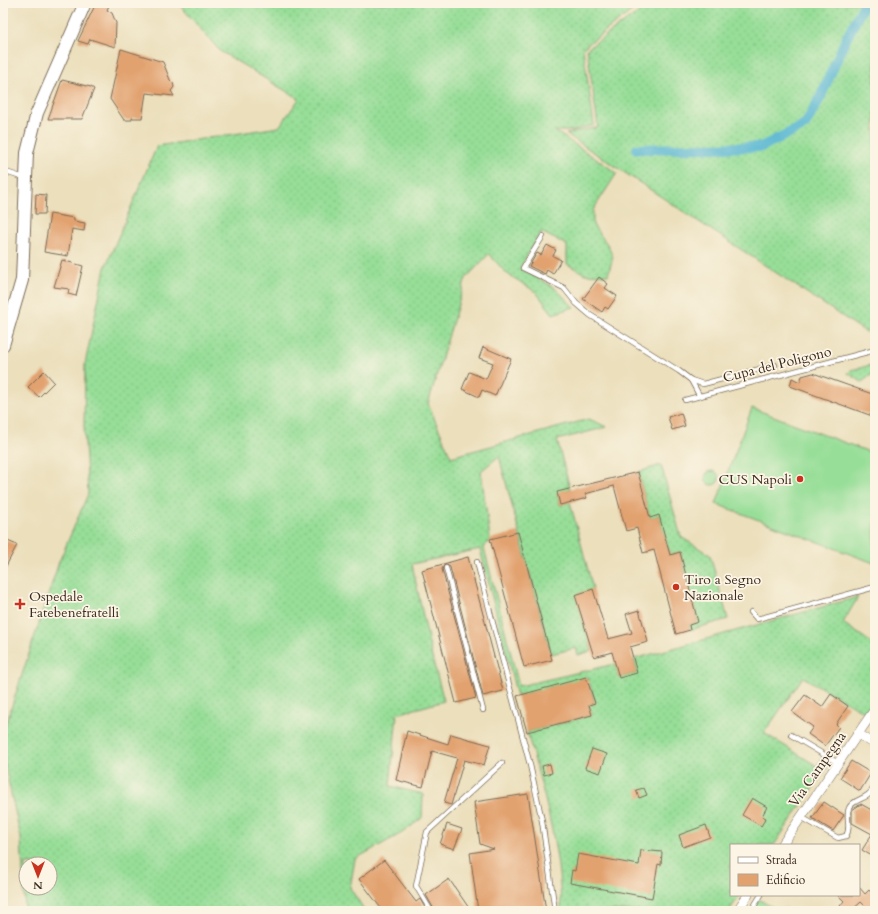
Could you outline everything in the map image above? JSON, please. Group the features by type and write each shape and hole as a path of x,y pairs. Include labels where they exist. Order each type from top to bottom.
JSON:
{"street":[{"path":"3,345 22,280 27,153 37,112 85,3"},
{"name":"Via Campegna","path":"783,844 875,709"},
{"path":"858,734 875,744"},
{"path":"737,911 747,896"}],"lane":[{"path":"3,171 26,179"},
{"path":"543,236 523,268 564,288 576,303 590,315 691,380 703,384 775,365"},
{"name":"Cupa del Poligono","path":"685,400 699,395 875,350"},
{"path":"691,380 699,395"},
{"path":"477,562 530,765 542,821 555,911"},
{"path":"446,568 483,710"},
{"path":"752,612 757,619 875,587"},
{"path":"791,735 838,763"},
{"path":"801,817 838,838 846,836 849,830 848,816 851,805 868,796 873,789 875,759"},
{"path":"431,911 416,886 428,832 502,764"},
{"path":"750,911 760,896"}],"green space":[{"path":"178,3 642,3 583,48 594,125 573,131 555,131 617,173 593,210 593,225 607,244 613,257 608,275 585,274 567,264 567,245 541,232 520,268 555,288 574,307 553,314 536,292 506,273 489,254 466,278 428,404 451,457 589,419 607,427 557,440 570,489 557,493 560,505 570,502 593,589 576,595 592,651 578,655 576,648 551,654 499,456 481,471 490,539 484,548 519,686 615,664 619,678 637,673 634,659 858,597 843,623 875,645 875,698 866,713 803,677 764,733 817,766 822,758 830,763 775,844 730,844 730,896 739,896 729,911 561,911 558,866 550,821 527,732 592,715 589,705 595,703 588,677 517,696 480,549 412,564 432,657 444,701 397,714 390,786 423,794 422,818 402,833 355,859 350,888 365,911 25,911 24,896 58,896 58,856 22,856 21,838 3,757 3,733 59,562 88,494 84,426 85,364 105,268 157,146 279,127 299,99 220,51"},
{"path":"651,3 875,3 875,338 566,134 598,127 587,49"},
{"path":"875,364 875,372 862,382 848,373 851,370"},
{"name":"CUS Napoli","path":"752,408 875,454 874,563 716,504"},
{"path":"661,465 681,537 710,555 728,619 690,630 689,625 698,622 680,552 670,555 659,515 650,518 638,472"},
{"path":"709,471 715,471 719,475 719,481 715,485 709,485 705,481 705,475"},
{"path":"758,899 772,907 799,911 751,911"}],"building":[{"path":"96,3 110,3 107,10 112,13 116,23 115,47 90,39 88,44 78,41"},
{"path":"121,49 163,62 170,80 173,83 174,87 171,91 174,96 146,93 142,118 124,120 110,99"},
{"path":"62,80 94,89 82,119 48,119"},
{"path":"36,194 46,195 45,214 35,214"},
{"path":"50,214 74,218 74,221 85,223 84,231 72,229 68,256 44,252"},
{"path":"547,245 556,250 553,256 561,260 553,274 547,270 545,274 529,266 537,253 541,255"},
{"path":"62,260 83,266 76,296 68,294 69,289 54,287"},
{"path":"599,277 608,284 605,288 617,296 608,309 605,307 602,312 583,299"},
{"path":"483,347 511,359 495,396 482,390 479,397 462,389 469,372 486,379 493,363 479,358"},
{"path":"44,371 54,382 39,397 28,387"},
{"path":"813,373 875,395 875,417 790,386 792,378 800,382 802,376"},
{"path":"681,413 685,426 672,430 668,417"},
{"path":"638,472 650,518 659,515 670,555 680,552 698,622 689,625 690,630 676,634 654,550 643,553 637,528 626,531 614,486 585,494 587,498 560,505 557,492"},
{"path":"518,532 552,660 524,667 490,539"},
{"path":"3,539 17,545 3,572"},
{"path":"468,557 503,691 483,696 450,567 445,564 442,569 476,698 456,703 422,570"},
{"path":"593,589 608,639 632,633 626,614 639,610 648,642 630,647 637,673 619,678 612,652 594,657 575,595"},
{"path":"586,677 595,703 589,705 592,715 527,732 517,696"},
{"path":"831,694 848,706 836,724 839,727 825,746 808,734 813,727 792,712 805,695 822,707"},
{"path":"407,731 448,744 451,734 490,745 484,765 464,760 451,805 444,803 457,758 432,751 423,787 396,780"},
{"path":"592,749 607,754 600,773 585,768"},
{"path":"851,761 871,773 860,791 840,778"},
{"path":"550,764 552,773 544,775 542,766"},
{"path":"644,788 647,795 639,798 636,790"},
{"path":"528,794 546,911 478,911 470,853 494,849 480,844 474,802"},
{"path":"752,798 767,807 762,816 766,818 761,826 742,815"},
{"path":"824,802 844,815 833,831 812,818"},
{"path":"861,804 875,812 875,858 862,850 872,834 852,823 852,810"},
{"path":"447,824 462,829 454,849 440,844"},
{"path":"706,825 710,837 683,847 679,835"},
{"path":"641,850 662,852 661,865 658,864 652,898 570,883 572,870 575,871 578,854 639,865"},
{"path":"384,860 416,902 420,899 427,911 383,911 359,879"},
{"path":"449,879 471,911 435,911 426,895"},
{"path":"860,888 865,894 869,890 875,897 875,911 870,911 861,902 851,911 845,911 840,906 844,901 839,896 860,896"}],"waterway":[{"path":"637,149 761,147 805,125 820,98 845,41 865,3"}],"place":[{"name":"CUS Napoli","path":"800,479"},
{"name":"Tiro a Segno Nazionale","path":"676,587"},
{"name":"Ospedale Fatebenefratelli","path":"20,604"}]}
